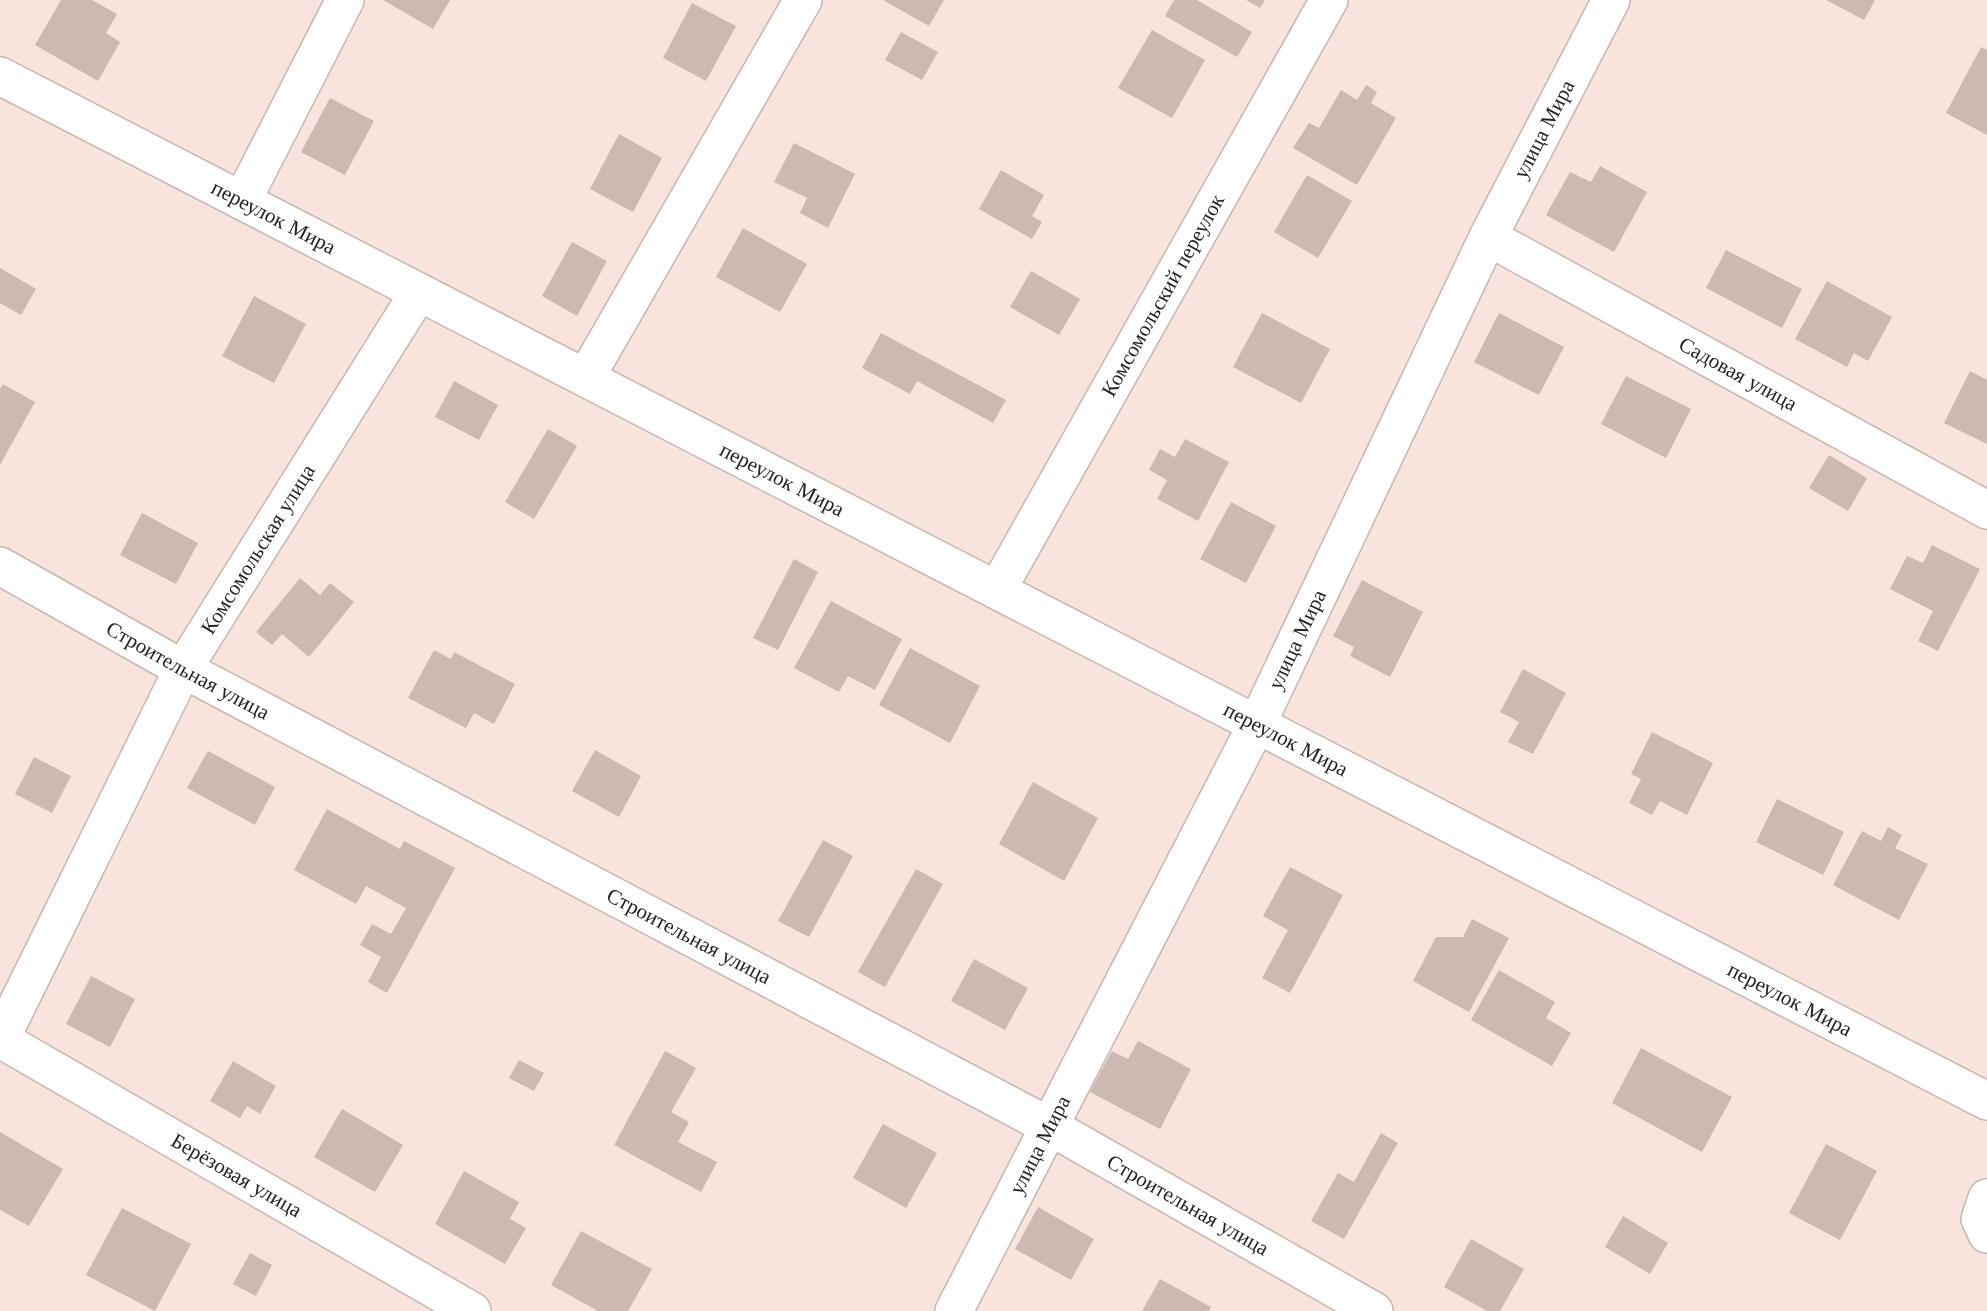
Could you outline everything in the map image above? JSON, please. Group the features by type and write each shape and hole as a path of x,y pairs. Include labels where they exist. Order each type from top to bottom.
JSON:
{"street":[{"path":"242,201 345,0"},
{"path":"586,377 803,0"},
{"name":"Комсомольский переулок","path":"997,590 1329,0"},
{"name":"улица Мира","path":"954,1311 1257,724 1488,237 1611,0"},
{"name":"переулок Мира","path":"0,76 1987,1101"},
{"name":"Садовая улица","path":"1488,237 1987,510"},
{"name":"Комсомольская улица","path":"0,1039 183,669 419,292"},
{"name":"Строительная улица","path":"0,566 183,669 1049,1126 1374,1311"},
{"name":"Берёзовая улица","path":"0,1039 472,1311"},
{"path":"1987,1198 1980,1219 1987,1234"}],"building":[{"path":"61,0 92,0 117,14 106,33 120,42 98,81 35,45"},
{"path":"383,0 450,0 433,29"},
{"path":"883,0 944,0 929,26"},
{"path":"1174,0 1197,0 1252,32 1237,57 1165,16"},
{"path":"1246,0 1265,0 1260,8"},
{"path":"1826,0 1875,0 1864,20"},
{"path":"692,3 736,26 706,81 663,58"},
{"path":"1152,30 1205,60 1172,118 1118,88"},
{"path":"901,32 938,52 922,80 885,60"},
{"path":"1981,47 1987,50 1987,135 1946,113"},
{"path":"1366,85 1377,92 1371,103 1396,118 1357,185 1293,148 1309,123 1319,128 1341,90 1357,100"},
{"path":"330,98 374,121 345,175 301,152"},
{"path":"619,134 662,158 633,212 590,189"},
{"path":"794,143 855,174 828,228 800,213 807,198 774,182"},
{"path":"1600,166 1647,192 1614,252 1546,215 1570,172 1591,182"},
{"path":"1001,170 1044,195 1032,216 1042,222 1032,239 979,209"},
{"path":"1307,175 1352,201 1318,258 1274,232"},
{"path":"743,228 807,264 780,312 716,277"},
{"path":"572,242 607,261 577,316 542,296"},
{"path":"1726,250 1802,289 1782,328 1706,288"},
{"path":"0,268 36,289 21,315 0,303"},
{"path":"1031,271 1080,299 1059,335 1010,307"},
{"path":"1827,281 1892,317 1868,361 1854,353 1847,367 1795,339"},
{"path":"254,296 306,324 274,383 222,356"},
{"path":"1262,313 1330,349 1301,403 1233,367"},
{"path":"1499,313 1564,347 1539,395 1474,362"},
{"path":"881,333 1006,400 993,423 917,381 910,394 862,368"},
{"path":"1970,371 1987,380 1987,444 1944,423"},
{"path":"1626,376 1691,409 1666,458 1601,424"},
{"path":"454,381 498,405 479,440 435,417"},
{"path":"3,384 35,402 0,465 0,389"},
{"path":"548,429 577,446 534,519 505,502"},
{"path":"1185,439 1229,462 1198,521 1157,499 1167,480 1149,470 1160,449 1175,457"},
{"path":"1829,455 1867,478 1848,511 1809,488"},
{"path":"1231,502 1276,526 1246,583 1200,559"},
{"path":"142,513 198,543 176,584 120,555"},
{"path":"1932,545 1980,569 1938,651 1918,641 1933,611 1890,589 1907,556 1923,563"},
{"path":"794,559 818,572 778,650 753,638"},
{"path":"300,578 320,595 330,583 354,602 309,657 282,634 272,645 256,632"},
{"path":"1362,580 1423,612 1390,677 1350,656 1354,647 1333,636"},
{"path":"831,601 902,639 875,690 848,676 839,692 794,668"},
{"path":"910,648 980,686 950,743 879,705"},
{"path":"434,650 451,659 454,652 515,684 494,724 474,713 466,728 408,698"},
{"path":"1523,669 1566,693 1533,754 1508,742 1519,722 1500,712"},
{"path":"1652,732 1713,763 1687,815 1660,801 1652,815 1629,803 1641,779 1631,774"},
{"path":"595,750 641,776 619,817 572,791"},
{"path":"208,751 275,787 255,825 187,788"},
{"path":"34,757 71,776 52,813 15,794"},
{"path":"1033,782 1098,818 1064,881 999,844"},
{"path":"1777,799 1844,832 1823,875 1756,842"},
{"path":"327,809 400,849 404,841 455,868 387,993 368,982 381,957 360,945 372,924 391,934 406,908 366,886 356,904 294,870"},
{"path":"1888,827 1902,835 1895,848 1928,864 1899,920 1833,885 1862,831 1881,841"},
{"path":"823,840 853,856 809,937 778,921"},
{"path":"1290,867 1343,895 1290,993 1262,978 1288,930 1263,916"},
{"path":"916,869 943,884 885,987 858,972"},
{"path":"1472,919 1509,938 1469,1012 1413,981 1436,937 1463,937"},
{"path":"974,959 1028,988 1005,1030 951,1001"},
{"path":"1499,970 1555,1002 1546,1018 1571,1033 1552,1066 1471,1020"},
{"path":"91,976 135,999 110,1047 66,1024"},
{"path":"1138,1041 1191,1069 1160,1129 1090,1092 1112,1051 1128,1059"},
{"path":"1641,1048 1732,1097 1702,1152 1612,1103"},
{"path":"665,1051 696,1068 671,1112 689,1122 678,1142 717,1162 701,1192 614,1145"},
{"path":"519,1060 544,1073 534,1091 509,1078"},
{"path":"233,1061 276,1086 260,1114 247,1106 240,1118 210,1101"},
{"path":"342,1109 403,1145 375,1192 314,1157"},
{"path":"883,1124 937,1153 906,1208 853,1178"},
{"path":"0,1132 63,1169 29,1226 0,1210"},
{"path":"1381,1133 1398,1143 1344,1239 1311,1221 1338,1173 1354,1182"},
{"path":"1826,1144 1877,1171 1840,1240 1789,1213"},
{"path":"464,1171 519,1202 510,1219 526,1228 505,1264 435,1224"},
{"path":"1038,1207 1094,1239 1071,1280 1015,1249"},
{"path":"122,1208 191,1244 155,1311 86,1275"},
{"path":"1623,1216 1668,1243 1650,1274 1605,1247"},
{"path":"581,1231 652,1269 628,1311 598,1311 551,1285"},
{"path":"1471,1239 1524,1269 1500,1311 1487,1311 1444,1287"},
{"path":"250,1253 272,1265 256,1296 233,1284"},
{"path":"1160,1279 1211,1307 1209,1311 1142,1311"}]}
